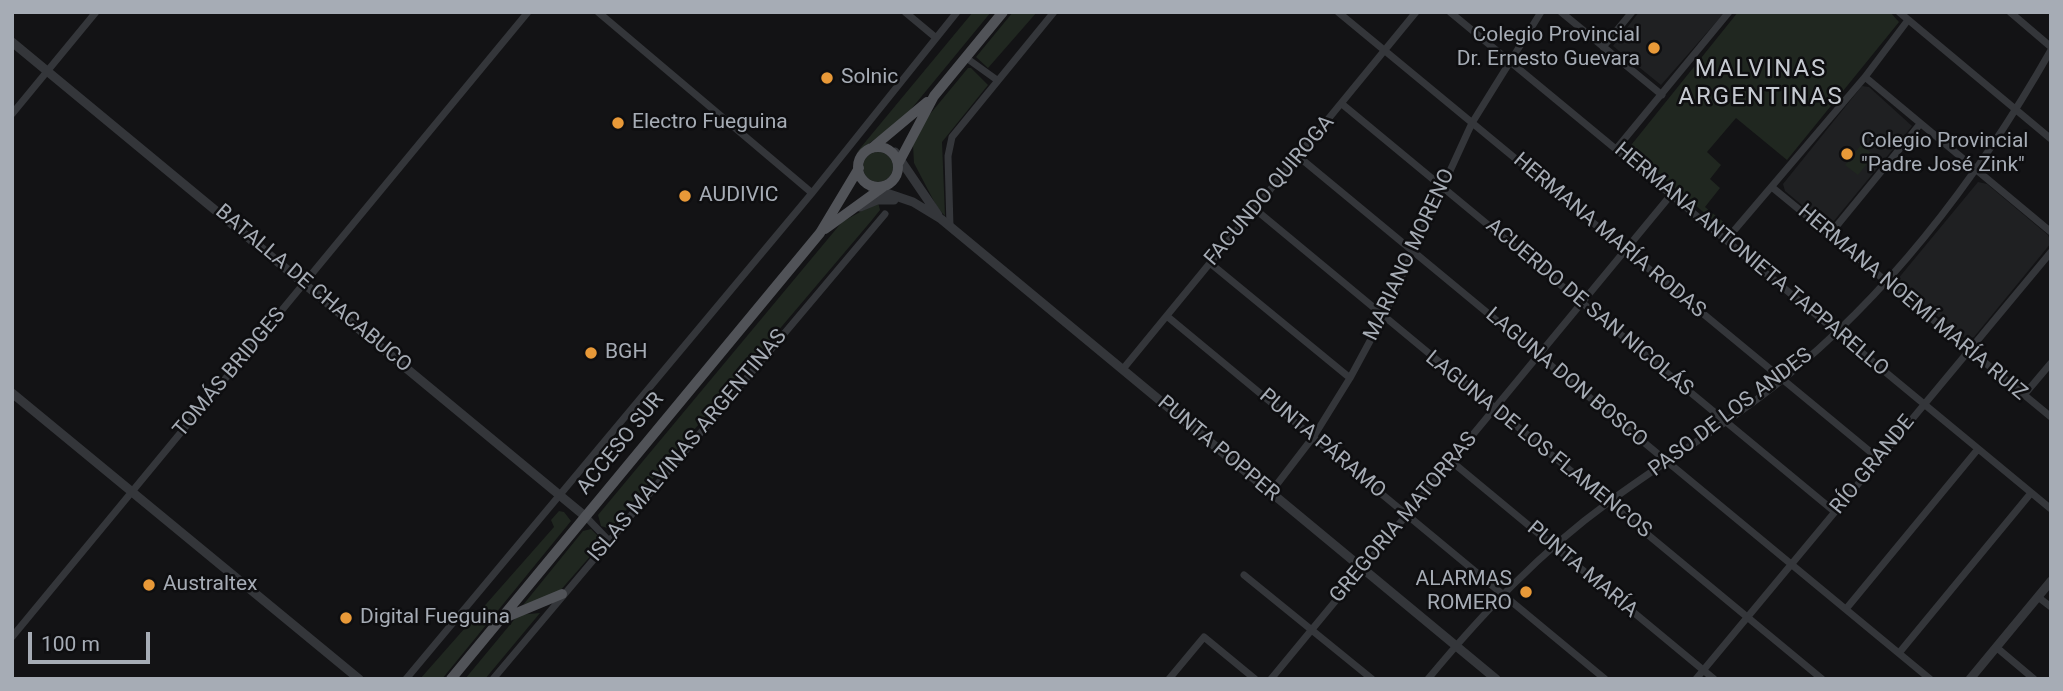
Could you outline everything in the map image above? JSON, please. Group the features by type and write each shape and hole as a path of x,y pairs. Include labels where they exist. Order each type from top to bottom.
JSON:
{"main road":[{"path":"934,96 870,149 859,168 863,183 878,189 895,173 898,157 934,96 1003,12"},
{"path":"870,149 884,146 898,157"},
{"name":"ACCESO SUR","path":"451,679 820,233 859,168"},
{"name":"ACCESO SUR","path":"820,233 878,189"},
{"path":"500,620 562,594"}],"street":[{"path":"12,114 96,12"},
{"name":"TOMÁS BRIDGES","path":"12,637 528,12"},
{"path":"598,12 812,192"},
{"path":"905,12 935,37"},
{"path":"406,679 812,192 957,12"},
{"path":"950,227 948,146 997,80 1054,12"},
{"name":"HERMANA MARÍA RODAS","path":"1338,12 1879,459"},
{"name":"FACUNDO QUIROGA","path":"1123,369 1256,211 1416,12"},
{"name":"HERMANA ANTONIETA TAPPARELLO","path":"1450,12 2051,509"},
{"name":"MARIANO MORENO","path":"1271,492 1314,436 1349,378 1383,317 1472,123 1541,12"},
{"path":"1561,12 1662,95"},
{"path":"1603,47 1632,12"},
{"path":"1617,148 1729,12"},
{"path":"1899,12 2051,139"},
{"path":"2010,12 2051,49"},
{"path":"1726,240 1865,77 1908,20"},
{"name":"BATALLA DE CHACABUCO","path":"12,41 306,282 586,517 609,541"},
{"name":"PASO DE LOS ANDES","path":"1428,679 1503,594 1555,547 1608,502 1783,380 1835,332 1928,236 1977,172 2017,110 2051,49"},
{"path":"965,57 997,80"},
{"path":"1865,77 2051,232"},
{"name":"ACUERDO DE SAN NICOLÁS","path":"1342,104 1835,512"},
{"path":"1830,234 1920,124"},
{"name":"PUNTA POPPER","path":"898,157 941,219"},
{"name":"LAGUNA DON BOSCO","path":"1299,157 1930,679"},
{"name":"HERMANA NOEMÍ MARÍA RUIZ","path":"1773,188 2051,417"},
{"name":"PUNTA POPPER","path":"878,189 913,202 941,219 1496,679"},
{"name":"GREGORIA MATORRAS","path":"1271,679 1670,196"},
{"path":"843,215 877,200 913,202"},
{"name":"LAGUNA DE LOS FLAMENCOS","path":"1256,211 1493,410 1822,679"},
{"name":"ISLAS MALVINAS ARGENTINAS","path":"493,679 885,214"},
{"name":"RÍO GRANDE","path":"1696,679 2051,252"},
{"path":"1210,263 1349,378"},
{"name":"PUNTA PÁRAMO","path":"1168,317 1605,679"},
{"path":"2024,396 2051,363"},
{"path":"12,393 133,490 359,679"},
{"path":"1846,609 1978,449"},
{"name":"PUNTA MARÍA","path":"1451,461 1714,679"},
{"path":"1899,653 2031,493"},
{"path":"1244,575 1372,679"},
{"path":"1970,679 2051,581"},
{"path":"2038,597 2051,607"},
{"path":"1169,679 1203,637 1255,679"},
{"path":"1996,648 2034,679"}],"shaded area":[{"path":"973,12 991,12 903,119 857,152"},
{"path":"1013,12 1037,12 988,68 976,57"},
{"name":"Colegio Provincial Dr. Ernesto Guevara","path":"1639,12 1725,12 1661,85 1613,46"},
{"path":"1738,12 1890,12 1899,22 1787,160 1736,118 1707,152 1721,165 1710,179 1720,188 1705,207 1731,228 1726,231 1628,149"},
{"path":"968,68 988,85 942,142 945,216 937,207 914,163 913,145 921,125"},
{"name":"Colegio Provincial \"Padre José Zink\"","path":"1862,86 1869,87 1912,126 1833,222 1825,224 1785,191 1783,184"},
{"path":"1861,145 1874,155 1858,175 1845,165"},
{"path":"878,152 889,156 893,167 889,178 878,182 867,178 863,167 867,156"},
{"path":"1978,182 1987,184 2048,235 2051,243 1974,337 1967,340 1899,285 1897,280"},
{"path":"878,202 880,210 872,220 610,529 601,526 598,515 842,222"},
{"path":"559,511 564,512 571,521 442,679 420,679 554,527 551,520"},
{"path":"591,529 600,538 600,545 559,592 523,605 583,531"},
{"path":"540,613 485,679 465,679 518,615"}],"place":[{"name":"Colegio Provincial Dr. Ernesto Guevara","path":"1654,48"},
{"name":"Solnic","path":"827,78"},
{"name":"Electro Fueguina","path":"618,123"},
{"name":"Colegio Provincial \"Padre José Zink\"","path":"1847,154"},
{"name":"AUDIVIC","path":"685,196"},
{"name":"BGH","path":"591,353"},
{"name":"Australtex","path":"149,585"},
{"name":"ALARMAS ROMERO","path":"1526,592"},
{"name":"Digital Fueguina","path":"346,618"}],"district":[{"name":"MALVINAS ARGENTINAS","path":"1761,84"}]}
